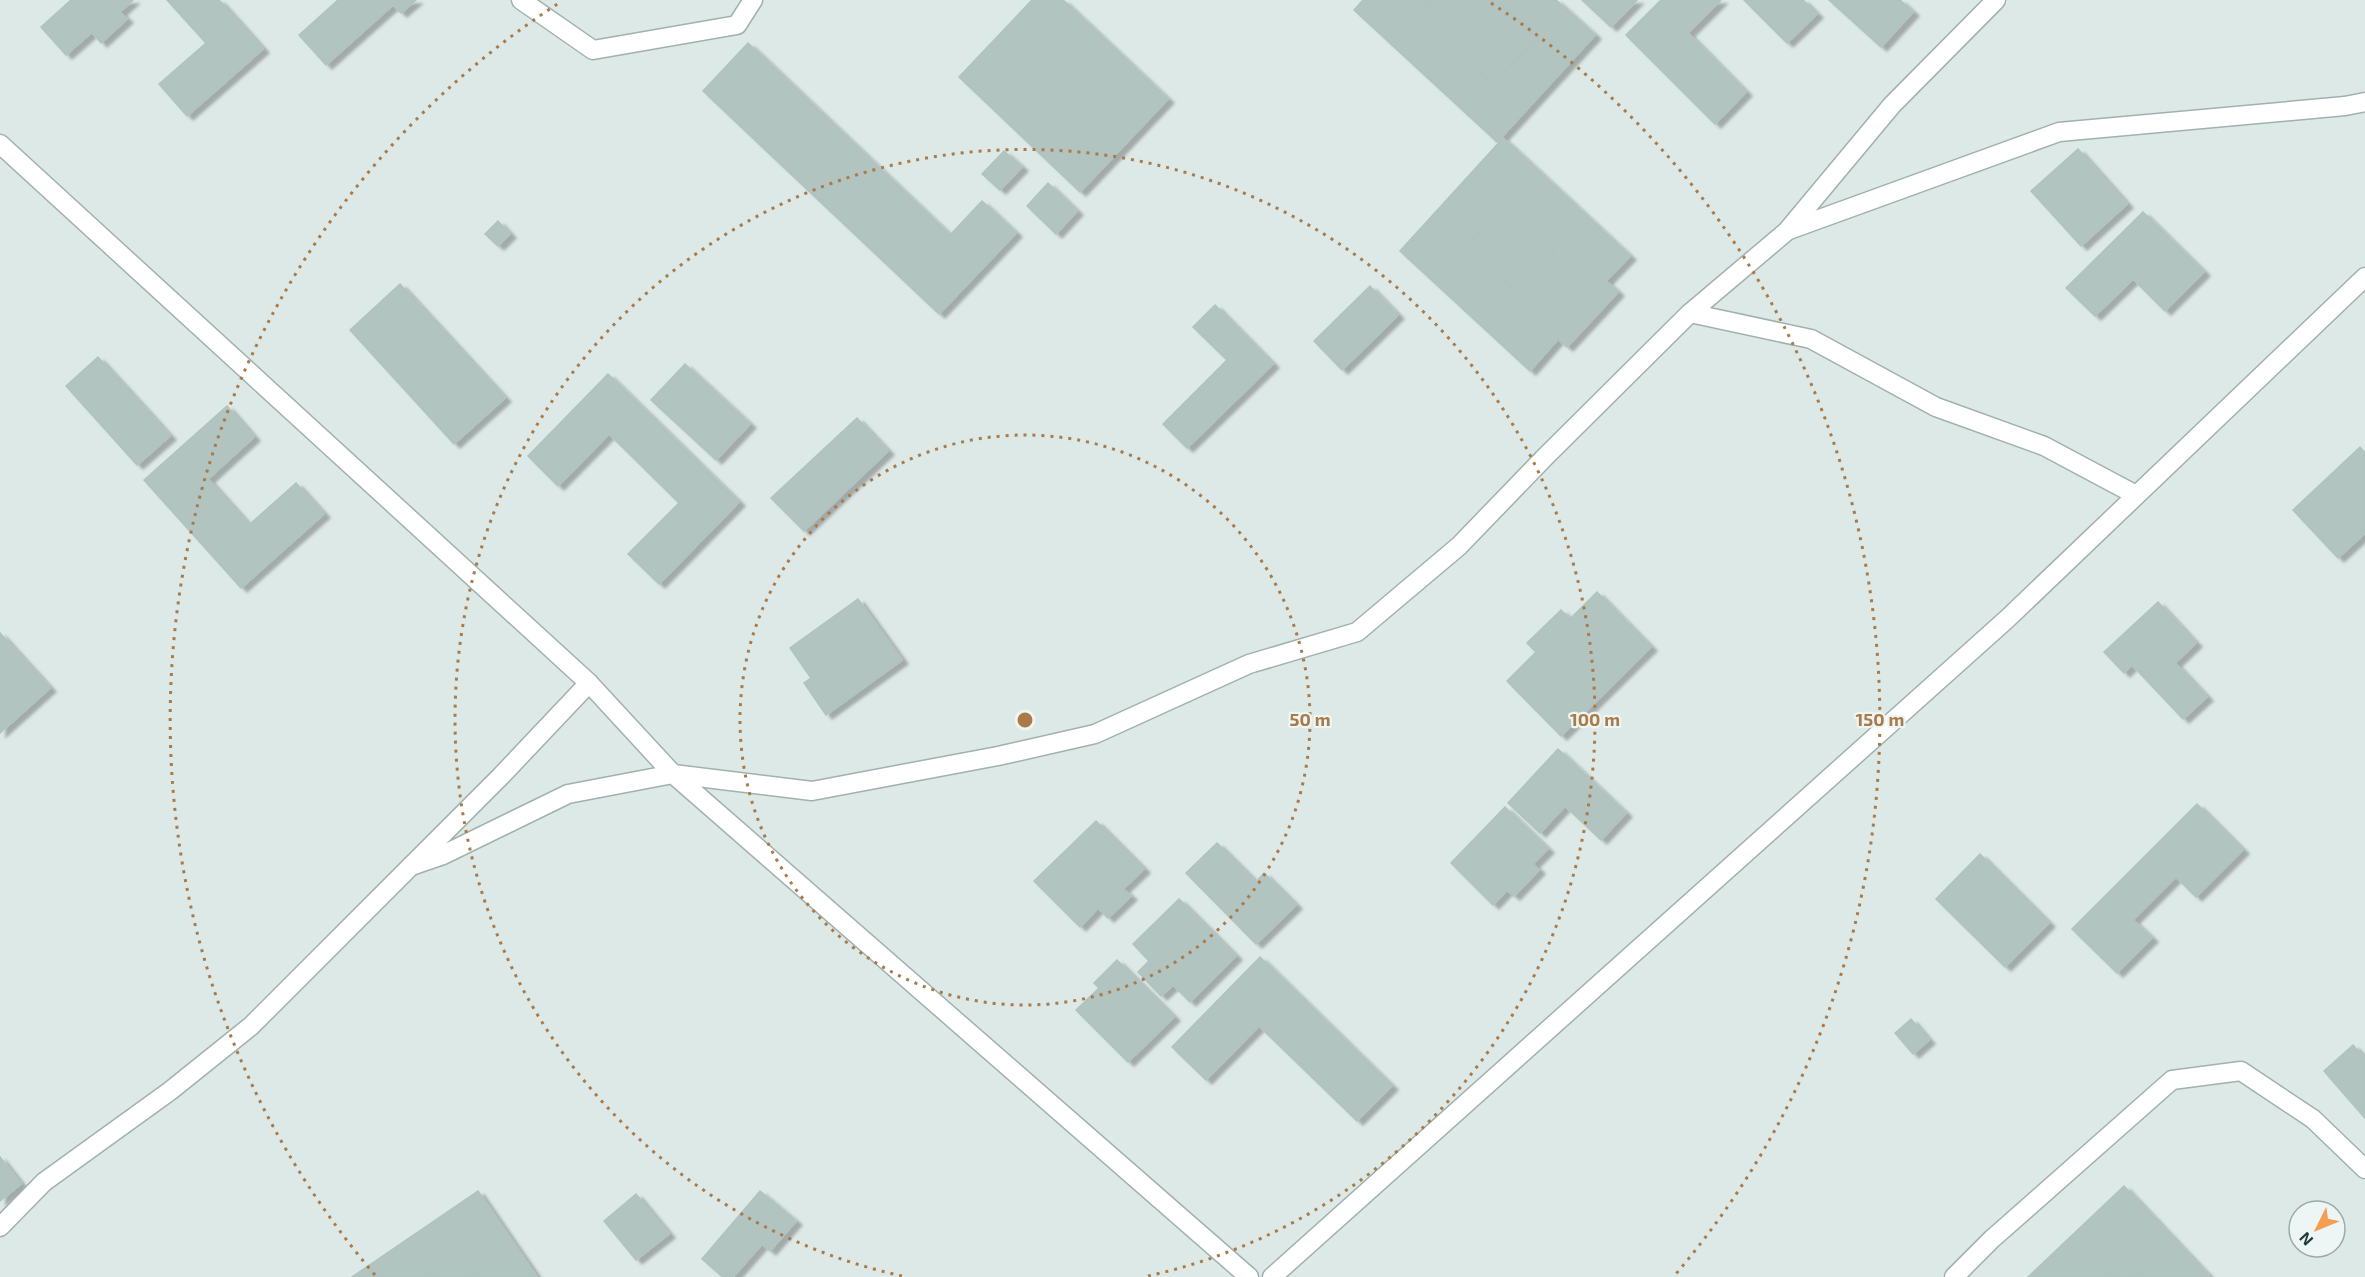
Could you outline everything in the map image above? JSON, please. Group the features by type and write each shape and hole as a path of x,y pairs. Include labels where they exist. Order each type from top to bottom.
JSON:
{"street":[{"path":"521,0 593,50 737,25 753,0"},
{"path":"411,866 442,855 568,794 673,774 812,791 998,756 1095,734 1249,664 1357,632 1459,546 1690,313 1787,231 1892,105 1996,0"},
{"path":"1787,231 2059,132 2345,106 2365,102"},
{"path":"0,144 589,682 673,774 1249,1277"},
{"path":"1272,1277 2007,619 2365,277"},
{"path":"1690,313 1811,339 1936,407 2044,446 2136,495"},
{"path":"0,1227 44,1182 170,1091 250,1026 411,866 589,682"},
{"path":"1954,1277 1992,1239 2172,1080 2241,1071 2313,1119 2365,1169"}],"building":[{"path":"71,0 133,0 120,12 127,19 101,43 92,32 66,55 41,27"},
{"path":"167,0 219,0 263,49 187,116 159,84 206,43"},
{"path":"338,0 416,0 401,13 393,5 326,65 299,35"},
{"path":"1032,0 1063,0 1168,99 1080,192 959,77","holes":["1051,36 1109,91 1073,128 1015,74"]},
{"path":"1363,0 1432,0 1418,15 1493,85 1537,38 1496,0 1556,0 1595,35 1497,142 1354,10"},
{"path":"1432,0 1496,0 1537,38 1493,85 1418,15"},
{"path":"1582,0 1637,0 1611,27"},
{"path":"1661,0 1721,0 1688,33 1746,92 1715,124 1626,35"},
{"path":"1744,0 1803,0 1817,14 1787,43"},
{"path":"1829,0 1900,0 1913,12 1881,47"},
{"path":"1051,36 1109,91 1073,128 1015,74"},
{"path":"748,43 950,235 982,201 1016,233 939,314 703,91"},
{"path":"1503,138 1630,256 1606,281 1618,292 1567,347 1558,339 1530,371 1400,251","holes":["1504,205 1555,253 1518,294 1467,246"]},
{"path":"2078,149 2127,204 2081,246 2031,191"},
{"path":"1004,151 1022,167 1000,190 982,174"},
{"path":"1048,183 1077,211 1056,234 1027,206"},
{"path":"1504,205 1555,253 1518,294 1467,246"},
{"path":"2143,212 2204,272 2165,311 2133,279 2095,316 2066,288"},
{"path":"498,221 510,234 498,246 485,234"},
{"path":"400,284 505,398 454,444 350,330"},
{"path":"1370,286 1398,315 1342,370 1314,341"},
{"path":"1215,305 1273,364 1187,448 1163,424 1227,360 1193,327"},
{"path":"98,357 170,436 137,465 66,386"},
{"path":"685,364 750,424 716,460 651,400"},
{"path":"608,374 739,502 659,584 628,554 679,503 609,434 558,486 528,456"},
{"path":"227,406 254,437 208,479 249,525 296,483 324,514 241,588 144,480"},
{"path":"857,418 888,451 804,531 771,498"},
{"path":"2360,447 2365,453 2365,533 2338,558 2293,510"},
{"path":"1597,592 1651,647 1561,736 1507,681 1536,652 1527,643 1561,610 1570,619"},
{"path":"858,599 902,660 826,715 804,683 811,678 790,648"},
{"path":"2158,602 2196,643 2175,663 2207,697 2183,719 2132,665 2124,673 2104,652"},
{"path":"0,633 50,688 0,733"},
{"path":"1558,749 1626,813 1601,840 1565,806 1540,833 1508,803"},
{"path":"2197,804 2243,850 2196,897 2176,877 2133,920 2152,938 2117,973 2072,929"},
{"path":"1505,807 1548,849 1533,864 1539,870 1514,896 1507,890 1493,905 1451,863"},
{"path":"1096,821 1144,869 1123,889 1131,896 1108,918 1098,908 1080,927 1034,881"},
{"path":"1217,843 1256,882 1264,873 1296,905 1256,944 1186,873"},
{"path":"1980,854 2049,923 2005,967 1936,899"},
{"path":"1179,899 1236,956 1190,1002 1173,985 1161,996 1138,972 1149,961 1133,944"},
{"path":"1260,957 1392,1086 1357,1121 1259,1026 1206,1080 1172,1047"},
{"path":"1117,960 1174,1017 1128,1062 1076,1010 1099,988 1094,983"},
{"path":"1911,1019 1929,1040 1913,1054 1895,1033"},
{"path":"2353,1045 2365,1059 2365,1118 2324,1071"},
{"path":"0,1157 21,1184 0,1201"},
{"path":"2124,1186 2210,1277 2140,1277 2124,1260 2106,1277 2028,1277"},
{"path":"478,1191 537,1277 475,1277 459,1254 425,1277 352,1277"},
{"path":"760,1191 796,1221 770,1251 762,1244 733,1277 723,1277 702,1259"},
{"path":"636,1194 669,1234 636,1260 604,1221"},
{"path":"459,1254 475,1277 425,1277"},
{"path":"2124,1260 2140,1277 2106,1277"}]}
